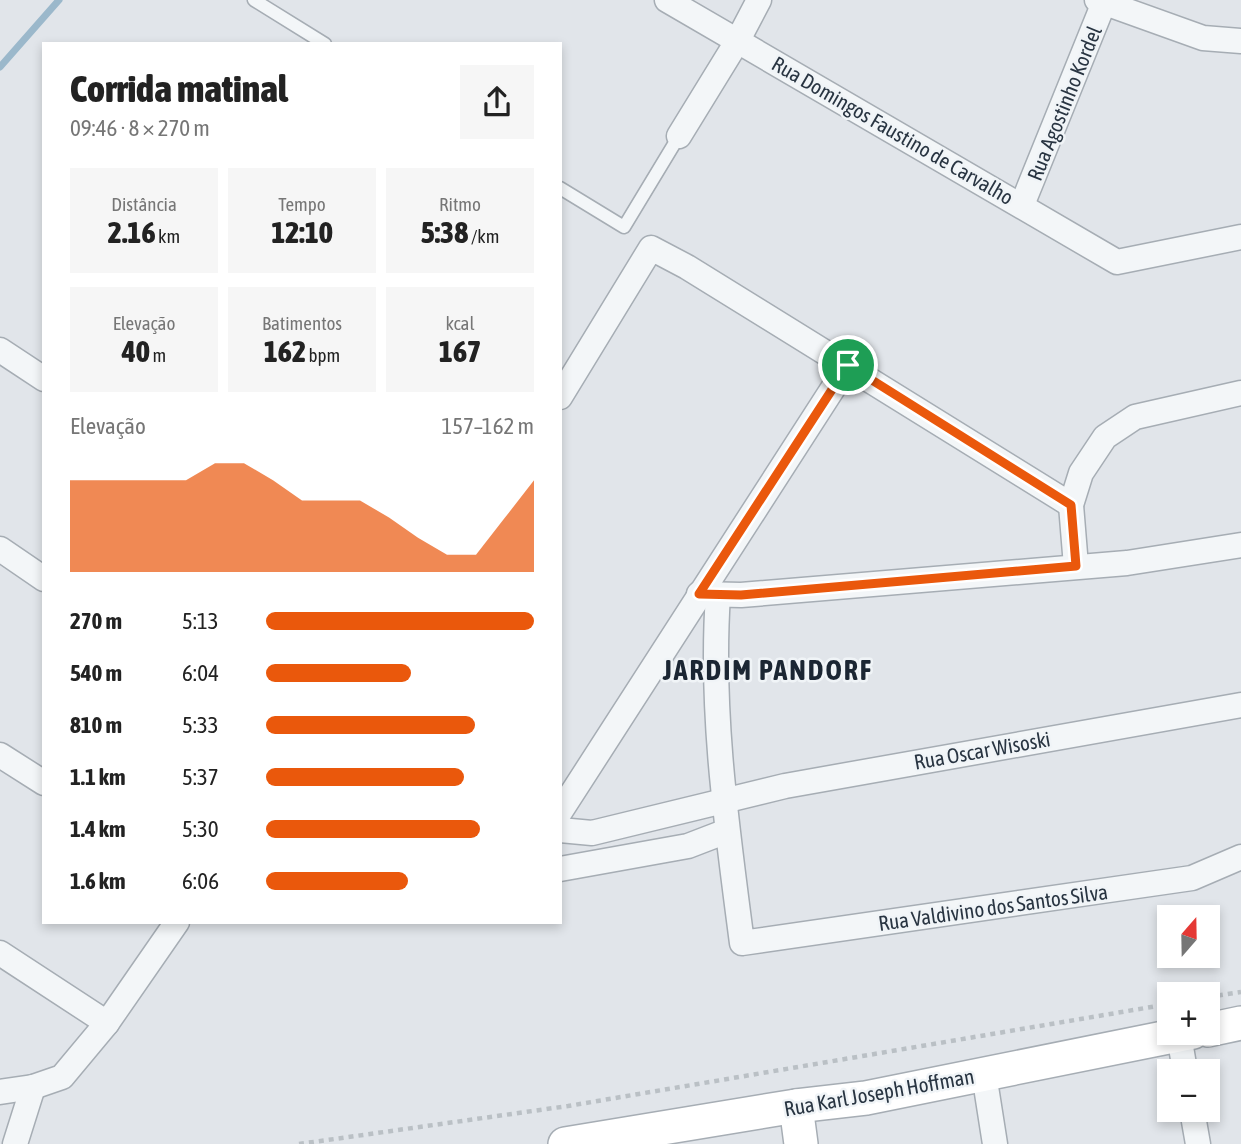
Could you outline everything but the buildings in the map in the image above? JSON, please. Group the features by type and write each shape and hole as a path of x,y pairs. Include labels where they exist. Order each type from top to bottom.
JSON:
{"street":[{"name":"Rua Domingos Faustino de Carvalho","path":"667,0 1117,262 1241,237"},
{"path":"679,136 760,0"},
{"path":"1102,1 1203,38 1241,41"},
{"name":"Rua Agostinho Kordel","path":"1022,205 1102,1"},
{"path":"562,394 651,248 848,365 1071,505"},
{"path":"0,349 42,378"},
{"path":"562,809 709,595 848,365"},
{"path":"1076,566 1071,505 1081,472 1105,437 1135,417 1241,393"},
{"path":"709,595 741,595 1127,563 1241,545"},
{"path":"0,549 42,578"},
{"path":"562,869 688,846 727,831 715,637 709,595"},
{"name":"Rua Oscar Wisoski","path":"562,830 592,833 723,800 896,765 1241,705"},
{"path":"0,755 42,782"},
{"name":"Rua Valdivino dos Santos Silva","path":"727,831 742,943 1192,878 1241,856"},
{"path":"0,1092 33,1087 62,1077 107,1023 176,924"},
{"path":"0,953 107,1023"},
{"name":"Rua Karl Joseph Hoffman","path":"1220,1027 1241,1023"},
{"name":"Rua Karl Joseph Hoffman","path":"565,1144 796,1106 866,1098 1157,1039"},
{"path":"984,1074 995,1144"},
{"path":"15,1144 33,1087"},
{"path":"796,1106 801,1144"},
{"path":"1194,1122 1198,1144"}],"lane":[{"path":"254,0 322,42"},
{"path":"562,189 624,227 679,136"}],"path":[{"path":"1220,996 1241,992"},
{"path":"299,1144 568,1106 1157,1006"}],"waterway":[{"path":"0,67 59,0"}],"district":[{"name":"JARDIM PANDORF","path":"768,670"}],"route":[{"path":"848,365 1071,505 1076,566 741,595 699,594 848,365"}]}
